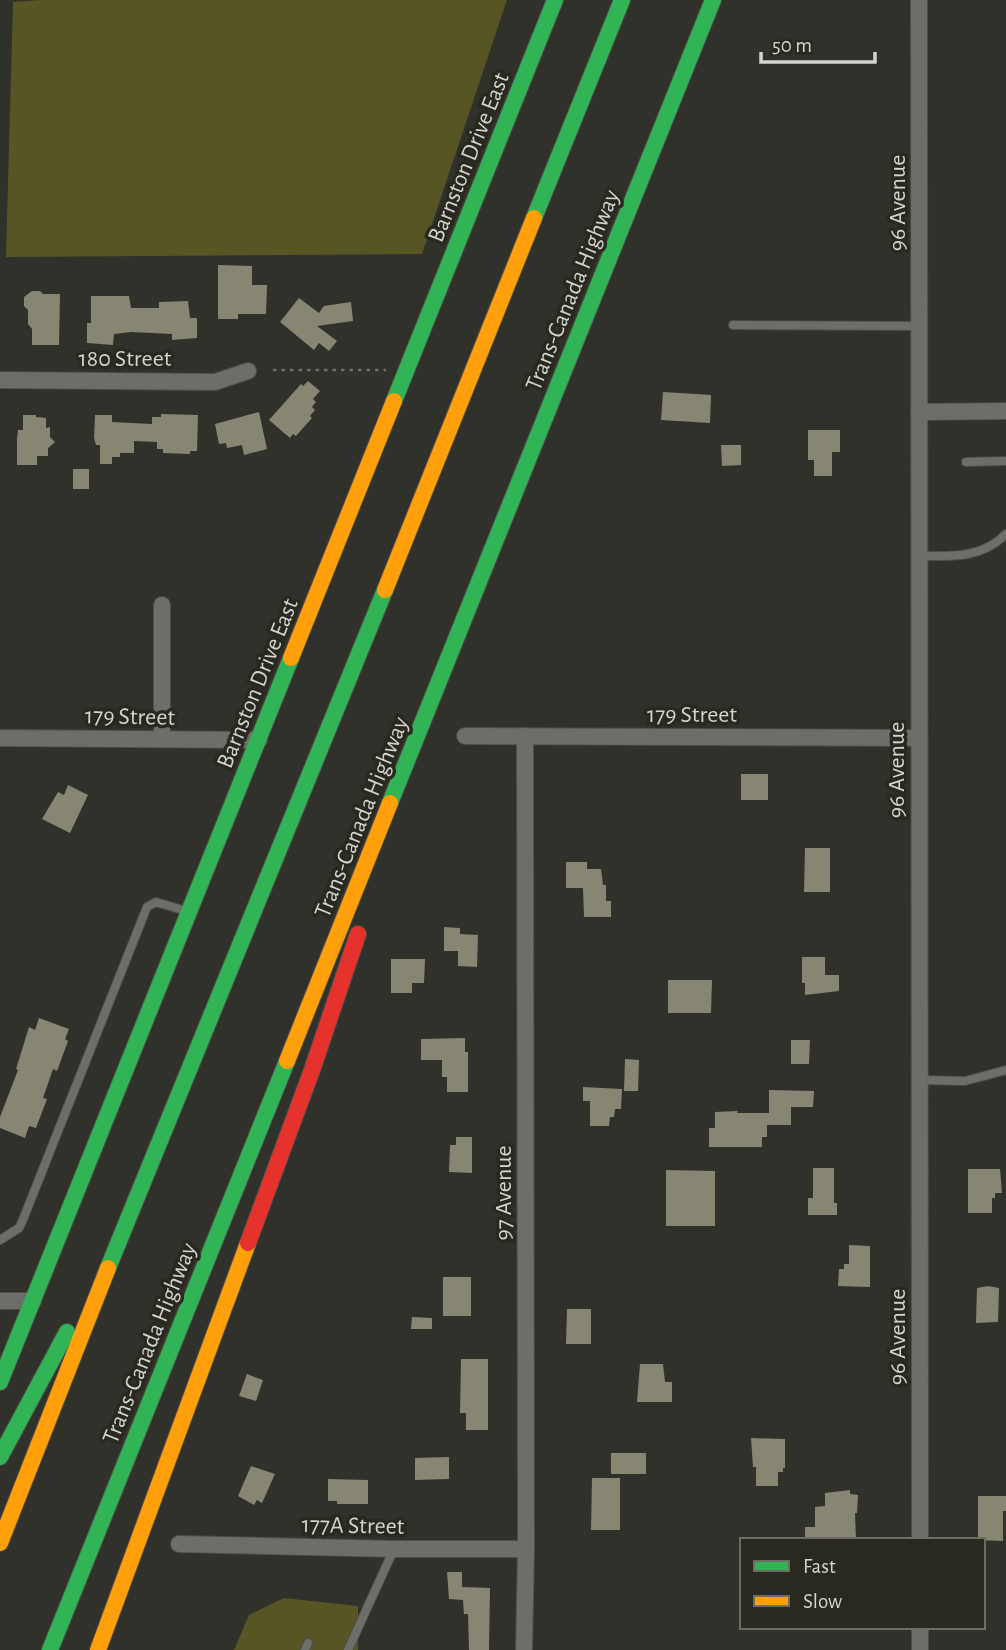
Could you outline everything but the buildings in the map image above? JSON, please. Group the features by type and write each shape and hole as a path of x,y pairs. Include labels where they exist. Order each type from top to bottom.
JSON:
{"main road":[{"name":"Barnston Drive East","path":"0,1382 555,0"},
{"path":"0,1544 122,1230 390,578 622,0"},
{"name":"Trans-Canada Highway","path":"50,1650 713,0"},
{"path":"374,888 466,615"},
{"path":"98,1650 312,1070 365,914"},
{"path":"0,1457 122,1230"},
{"path":"87,1650 177,1434"}],"street":[{"name":"96 Avenue","path":"919,0 920,1538"},
{"name":"180 Street","path":"0,380 215,382 248,371"},
{"path":"919,412 1006,411"},
{"path":"162,605 162,739"},
{"name":"179 Street","path":"465,736 919,738"},
{"name":"97 Avenue","path":"524,1650 525,736"},
{"name":"179 Street","path":"0,738 259,740"},
{"path":"0,1301 33,1301"},
{"name":"177A Street","path":"179,1544 526,1549"},
{"path":"920,1629 920,1650"}],"lane":[{"path":"733,325 919,327"},
{"path":"966,462 1006,461"},
{"path":"919,556 970,555 998,542 1006,534"},
{"path":"0,1240 19,1228 22,1222 147,907 156,902 190,912"},
{"path":"920,1080 965,1081 1006,1070"},
{"path":"348,1650 394,1549"}],"path":[{"path":"274,370 393,370"}],"shaded area":[{"path":"507,0 422,254 6,257 13,2"},
{"path":"284,1598 358,1606 358,1650 234,1650 249,1615"}],"traffic: fast":[{"path":"394,401 555,0"},
{"path":"534,218 622,0"},
{"path":"390,803 713,0"},
{"path":"108,1268 385,590"},
{"path":"0,1382 291,658"},
{"path":"50,1650 287,1061"},
{"path":"0,1457 67,1332"}],"traffic: slow":[{"path":"385,590 534,218"},
{"path":"291,658 394,401"},
{"path":"287,1061 390,803"},
{"path":"98,1650 248,1243"},
{"path":"0,1543 108,1268"}],"traffic: jam":[{"path":"248,1243 312,1070 358,934"}]}
